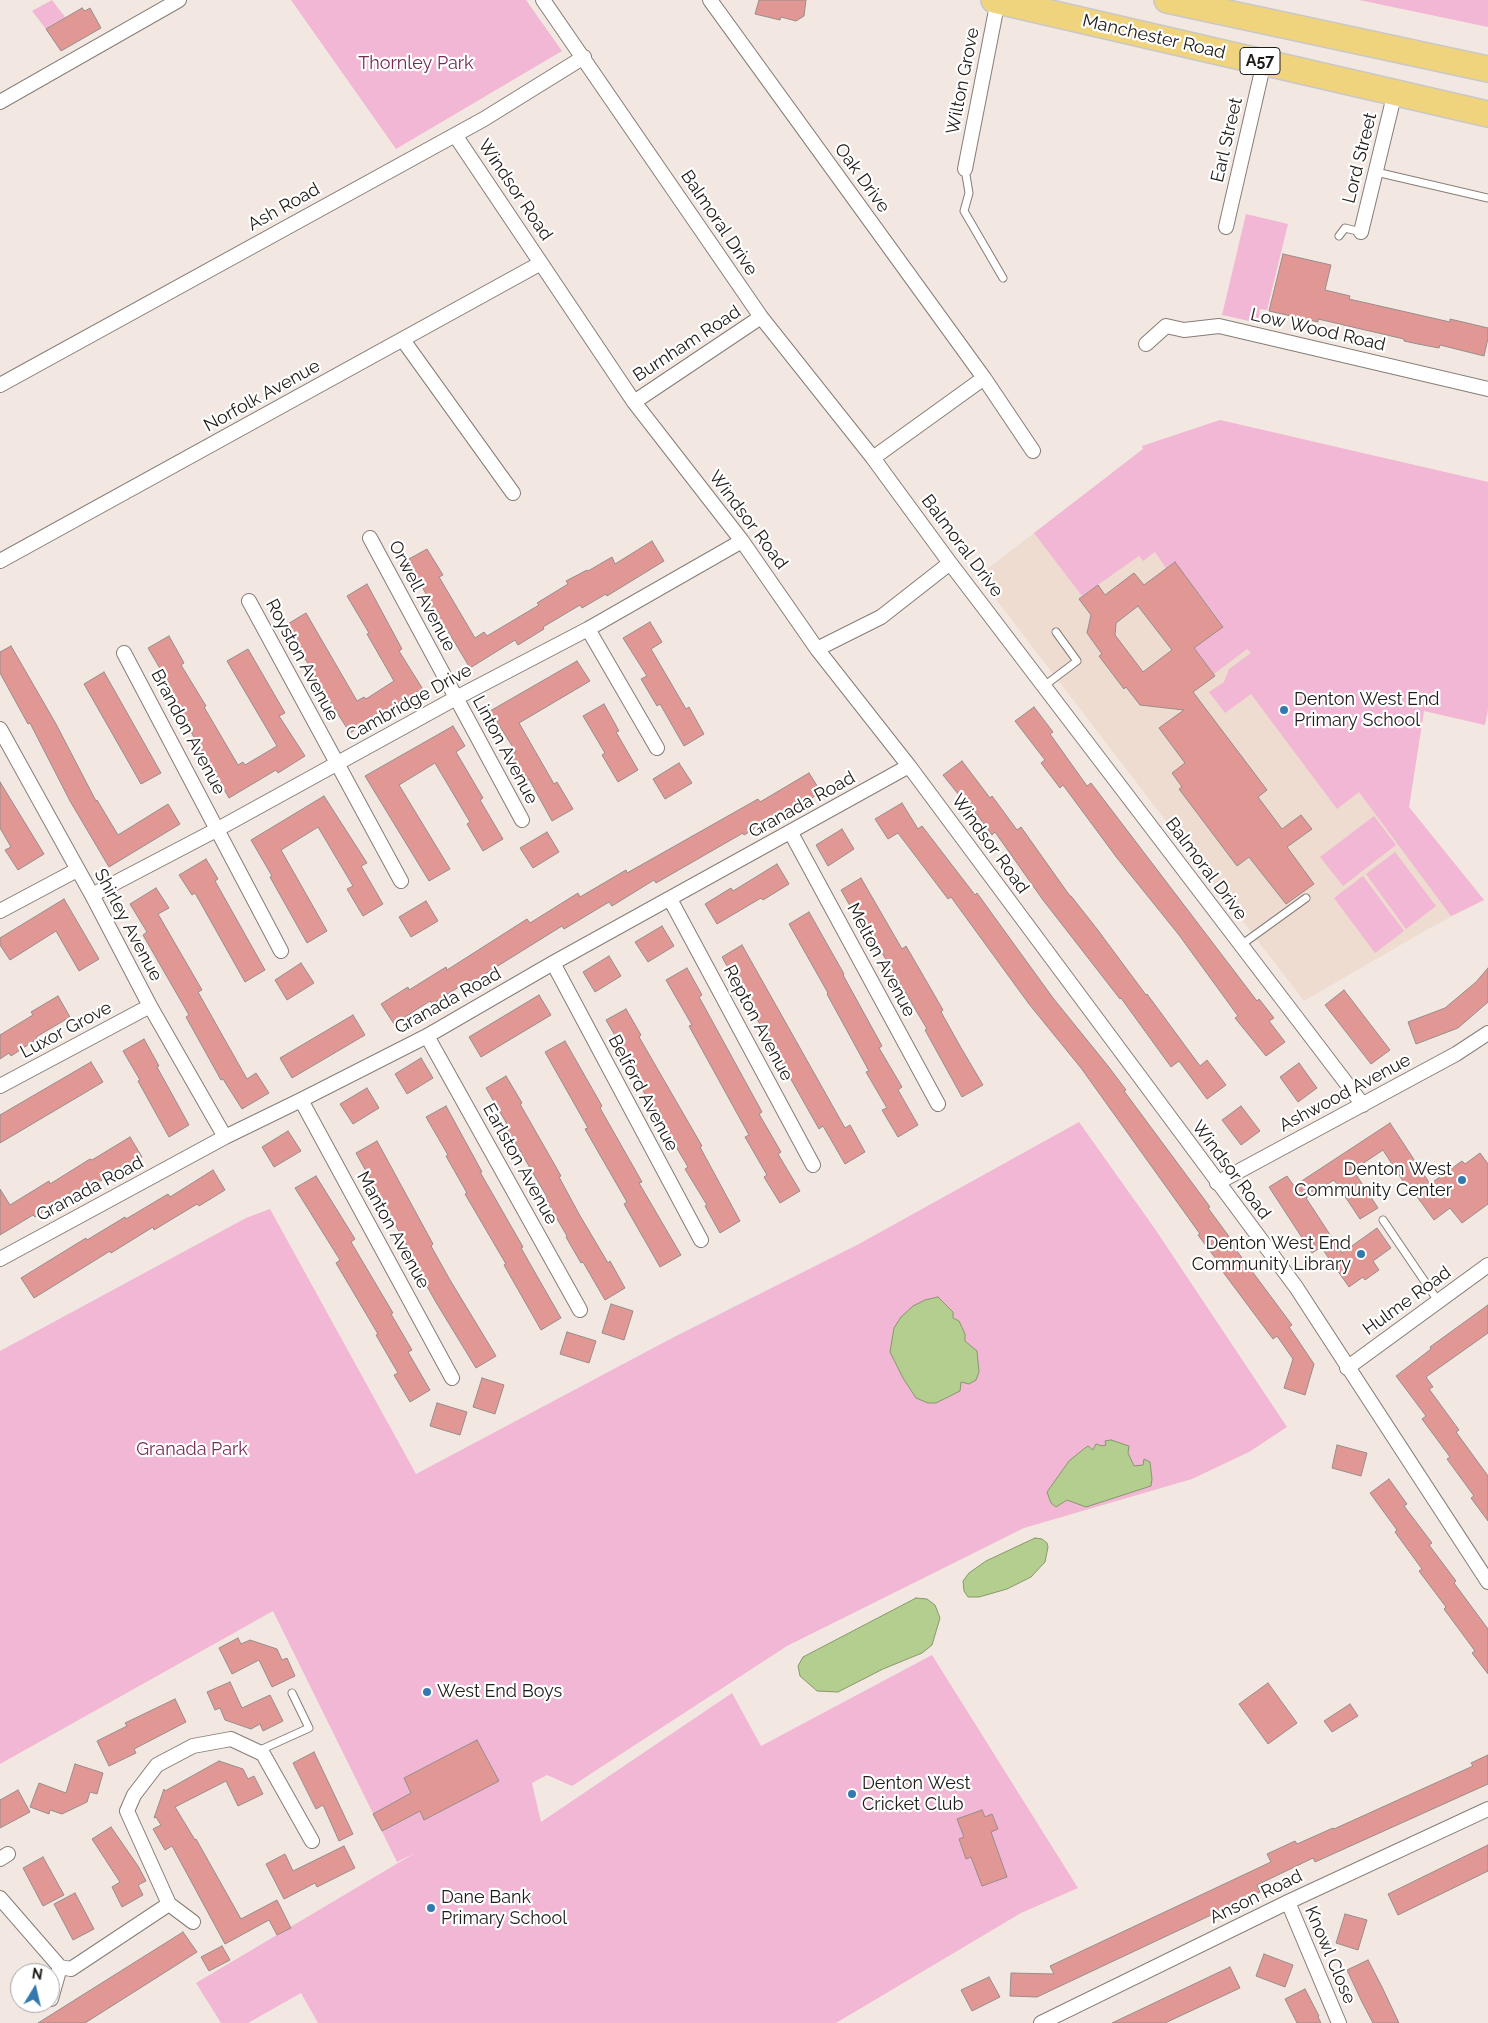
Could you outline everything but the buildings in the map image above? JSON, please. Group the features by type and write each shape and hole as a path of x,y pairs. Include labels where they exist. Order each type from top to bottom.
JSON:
{"highway":[{"name":"Manchester Road","path":"997,0 1488,114"},
{"name":"A57","path":"1167,0 1488,69"}],"street":[{"path":"0,102 179,0"},
{"name":"Balmoral Drive","path":"543,0 584,57 761,318 873,458 950,563 1363,1105"},
{"name":"Oak Drive","path":"710,0 984,378 1033,451"},
{"name":"Wilton Grove","path":"965,169 997,0"},
{"name":"Ash Road","path":"0,385 455,135 584,57"},
{"name":"Earl Street","path":"1226,227 1264,62"},
{"name":"Lord Street","path":"1361,232 1395,92"},
{"name":"Windsor Road","path":"455,135 634,402 742,541 817,649 909,766 1296,1287 1488,1582"},
{"name":"Norfolk Avenue","path":"0,561 541,263"},
{"name":"Burnham Road","path":"634,402 761,318"},
{"name":"Low Wood Road","path":"1146,344 1166,326 1184,330 1219,326 1488,389"},
{"path":"403,340 513,493"},
{"path":"873,458 984,378"},
{"name":"Orwell Avenue","path":"370,538 456,698"},
{"name":"Cambridge Drive","path":"92,895 218,829 456,698 588,629 742,541"},
{"path":"817,649 881,617 950,563"},
{"name":"Royston Avenue","path":"249,601 401,881"},
{"path":"588,629 657,748"},
{"name":"Brandon Avenue","path":"124,653 281,951"},
{"name":"Linton Avenue","path":"456,698 522,820"},
{"name":"Shirley Avenue","path":"0,729 92,895 150,1006 225,1137"},
{"name":"Granada Road","path":"0,1259 225,1137 427,1036 909,766"},
{"name":"Melton Avenue","path":"791,833 938,1104"},
{"path":"0,911 77,870"},
{"name":"Repton Avenue","path":"670,899 813,1165"},
{"name":"Belford Avenue","path":"553,964 701,1240"},
{"name":"Luxor Grove","path":"0,1086 150,1006"},
{"name":"Ashwood Avenue","path":"1217,1183 1456,1054 1488,1033"},
{"name":"Earlston Avenue","path":"427,1036 580,1310"},
{"name":"Manton Avenue","path":"301,1100 452,1378"},
{"name":"Hulme Road","path":"1347,1368 1438,1301 1487,1269"},
{"path":"193,1922 169,1904 127,1811 134,1795 157,1764 193,1746 231,1739 257,1751 263,1754 312,1841"},
{"name":"Anson Road","path":"1041,2023 1288,1902 1488,1809"},
{"path":"0,1898 57,1963"},
{"name":"Knowl Close","path":"1288,1902 1339,2023"},
{"path":"60,1967 71,1969 169,1904"}],"lane":[{"path":"965,169 969,193 964,211 1004,278"},
{"path":"1376,172 1488,198"},
{"path":"1339,236 1345,228 1361,232"},
{"path":"1044,686 1077,661 1056,632"},
{"path":"1241,945 1306,898"},
{"path":"1383,1220 1438,1301"},
{"path":"257,1751 309,1728 292,1694"}],"shaded area":[{"name":"Denton West End Primary School","path":"1220,420 1488,482 1488,709 1485,725 1424,711 1409,807 1484,900 1428,929 1304,1001 978,576 1143,449 1142,446"},
{"path":"938,1297 953,1312 953,1318 959,1321 965,1334 965,1341 977,1351 979,1372 976,1380 969,1384 961,1382 960,1391 936,1403 928,1403 916,1398 890,1352 894,1328 901,1317 913,1306 925,1300"},
{"path":"1111,1440 1129,1446 1128,1453 1134,1466 1143,1465 1144,1459 1150,1462 1151,1486 1086,1507 1067,1500 1056,1507 1051,1503 1047,1492 1069,1461 1088,1446 1093,1450 1096,1444 1106,1445 1105,1441"},
{"path":"1035,1538 1042,1539 1047,1543 1048,1547 1045,1562 1031,1577 1007,1589 979,1597 968,1597 964,1591 963,1581 969,1573 986,1561"},
{"path":"916,1598 927,1599 935,1605 940,1618 932,1645 922,1653 883,1669 838,1692 817,1691 800,1676 798,1666 803,1657"}],"green space":[{"path":"52,0 65,17 46,29 32,11"},
{"name":"Thornley Park","path":"291,0 526,0 562,51 396,149"},
{"path":"1359,0 1488,0 1488,27"},
{"path":"1246,214 1288,224 1267,310 1260,309 1258,323 1222,315"},
{"path":"1220,420 1488,482 1488,709 1485,725 1424,711 1409,807 1484,900 1451,916 1359,792 1337,809 1251,694 1225,713 1209,692 1224,682 1229,669 1251,653 1247,649 1214,674 1194,648 1223,626 1175,562 1166,568 1155,552 1143,561 1139,556 1082,596 1034,533 1143,449 1142,446"},
{"path":"1374,816 1396,845 1343,886 1320,857"},
{"path":"1395,852 1436,906 1406,929 1366,874"},
{"path":"1363,876 1404,931 1375,953 1334,898"},
{"name":"Granada Park","path":"1079,1122 1155,1229 1287,1427 1249,1452 1192,1479 1024,1528 787,1646 572,1786 547,1775 532,1783 541,1822 732,1693 761,1746 932,1655 1078,1888 1021,1913 836,2023 318,2023 301,1993 248,2023 221,2023 196,1983 415,1853 397,1862 273,1611 0,1764 0,1351 246,1218 270,1209 416,1474 674,1337 857,1245"}],"place":[{"name":"Denton West End Primary School","path":"1284,710"},
{"name":"Denton West Community Center","path":"1462,1180"},
{"name":"Denton West End Community Library","path":"1361,1254"},
{"name":"West End Boys","path":"427,1692"},
{"name":"Denton West Cricket Club","path":"852,1794"},
{"name":"Dane Bank Primary School","path":"431,1908"}]}
